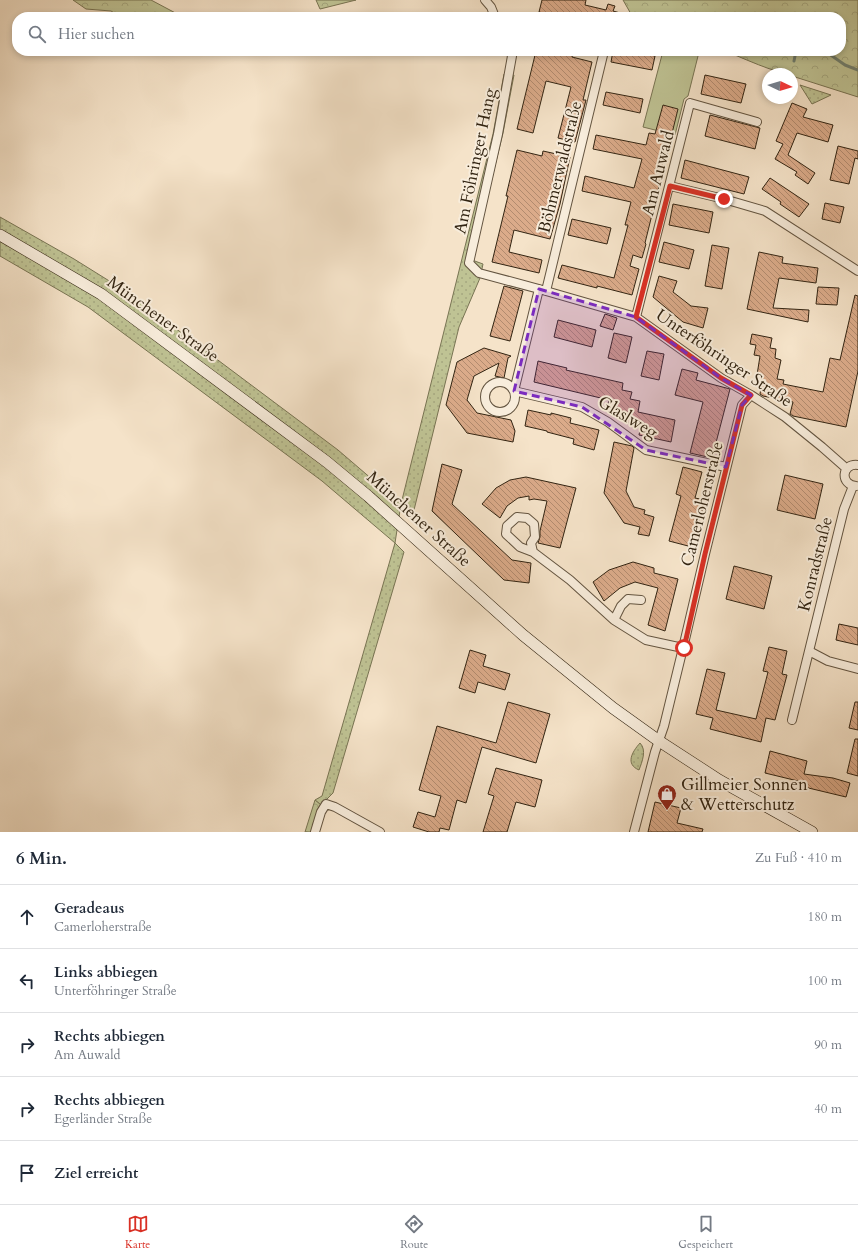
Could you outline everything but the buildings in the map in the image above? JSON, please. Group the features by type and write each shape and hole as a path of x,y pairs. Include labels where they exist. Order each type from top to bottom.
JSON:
{"main road":[{"name":"Münchener Straße","path":"0,235 101,294 328,462 523,635 613,708 659,741 719,780 812,832"}],"street":[{"path":"485,0 493,12"},
{"name":"Am Föhringer Hang","path":"479,273 469,263 498,134 512,56"},
{"name":"Böhmerwaldstraße","path":"542,290 603,56"},
{"name":"Am Auwald","path":"636,317 690,104 757,122"},
{"path":"670,186 765,211 858,272"},
{"name":"Unterföhringer Straße","path":"479,273 636,317 721,378 785,416 846,469"},
{"name":"Glaslweg","path":"542,290 514,391 582,407 608,422 646,450 726,467"},
{"name":"Camerloherstraße","path":"634,832 684,648 705,554 742,405 751,395"},
{"path":"855,486 850,484 845,479 846,469 851,465 858,465"},
{"name":"Konradstraße","path":"792,720 844,509 855,486"},
{"path":"533,552 531,543 535,538 534,524 527,518 517,517 507,526 506,534 520,547 533,552 570,580 614,620 646,640 684,648"},
{"path":"614,620 621,606 628,599 641,600"},
{"path":"809,651 828,661 858,669"},
{"path":"315,832 321,812 326,804 336,807 380,832"}],"highlighted area":[{"path":"539,289 636,317 721,378 751,395 742,405 726,467 646,450 582,407 514,391"}],"green space":[{"path":"73,0 151,0 174,12 113,12 86,9"},
{"path":"316,0 356,0 320,9"},
{"path":"623,0 858,0 858,97 798,78 798,68 768,68 738,56 846,56 846,12 630,12"},
{"path":"662,56 698,56 688,96 684,99 675,135 643,127"},
{"path":"504,74 514,75 503,133 472,260 483,264 480,278 459,327 414,510 401,504 493,134"},
{"path":"800,85 831,95 812,104"},
{"path":"0,217 74,259 127,292 338,450 401,504 395,543 322,481 88,307 0,256"},
{"path":"395,543 404,552 333,793 321,805 315,800 322,796"},
{"path":"640,743 644,753 639,770 632,765 631,758 634,750"},
{"path":"315,800 321,805 313,832 305,832"}],"waterway":[{"path":"794,61 795,56"},
{"path":"832,56 845,65 858,70"}],"place":[{"name":"Gillmeier Sonnen & Wetterschutz","path":"667,811"}],"route":[{"path":"684,648 705,554 742,405 751,395 721,378 636,317 670,186 724,199"}]}
